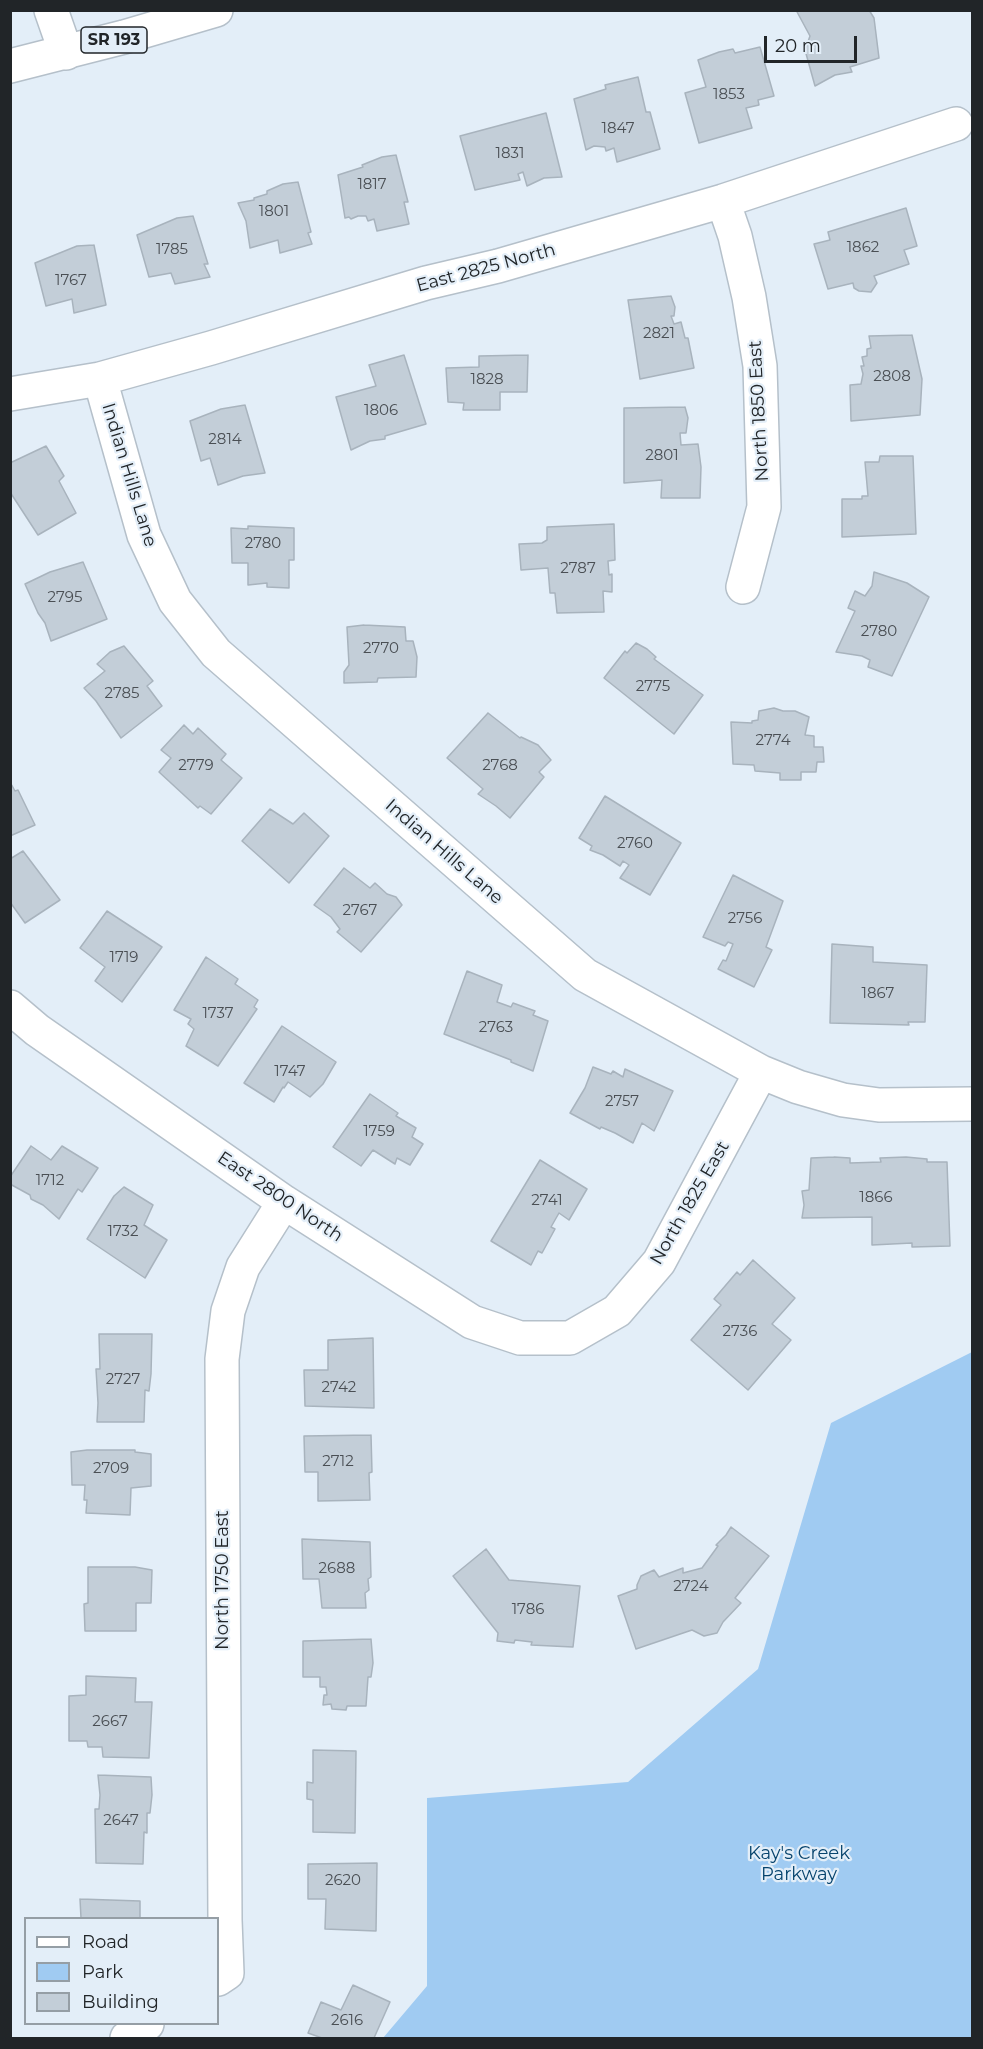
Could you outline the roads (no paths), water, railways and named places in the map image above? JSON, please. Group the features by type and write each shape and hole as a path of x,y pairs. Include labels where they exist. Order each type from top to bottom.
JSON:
{"street":[{"path":"51,10 66,53"},
{"name":"SR 193","path":"10,66 66,53 216,10"},
{"name":"East 2825 North","path":"10,394 100,379 211,348 426,283 498,266 723,201 956,124"},
{"name":"North 1850 East","path":"723,201 735,236 749,297 760,366 764,507 743,587"},
{"name":"Indian Hills Lane","path":"100,379 144,535 175,601 216,653 585,975 761,1072 798,1087 843,1100 879,1105 972,1104"},
{"name":"East 2800 North","path":"10,1007 37,1030 284,1202 472,1322 520,1338 570,1338"},
{"name":"North 1825 East","path":"570,1338 617,1311 659,1262 761,1072"},
{"name":"North 1750 East","path":"222,1976 225,1908 222,1359 228,1311 243,1267 284,1202"},
{"path":"127,2038 146,2025"}],"park label":[{"name":"Kay's Creek Parkway","path":"799,1864"}]}
